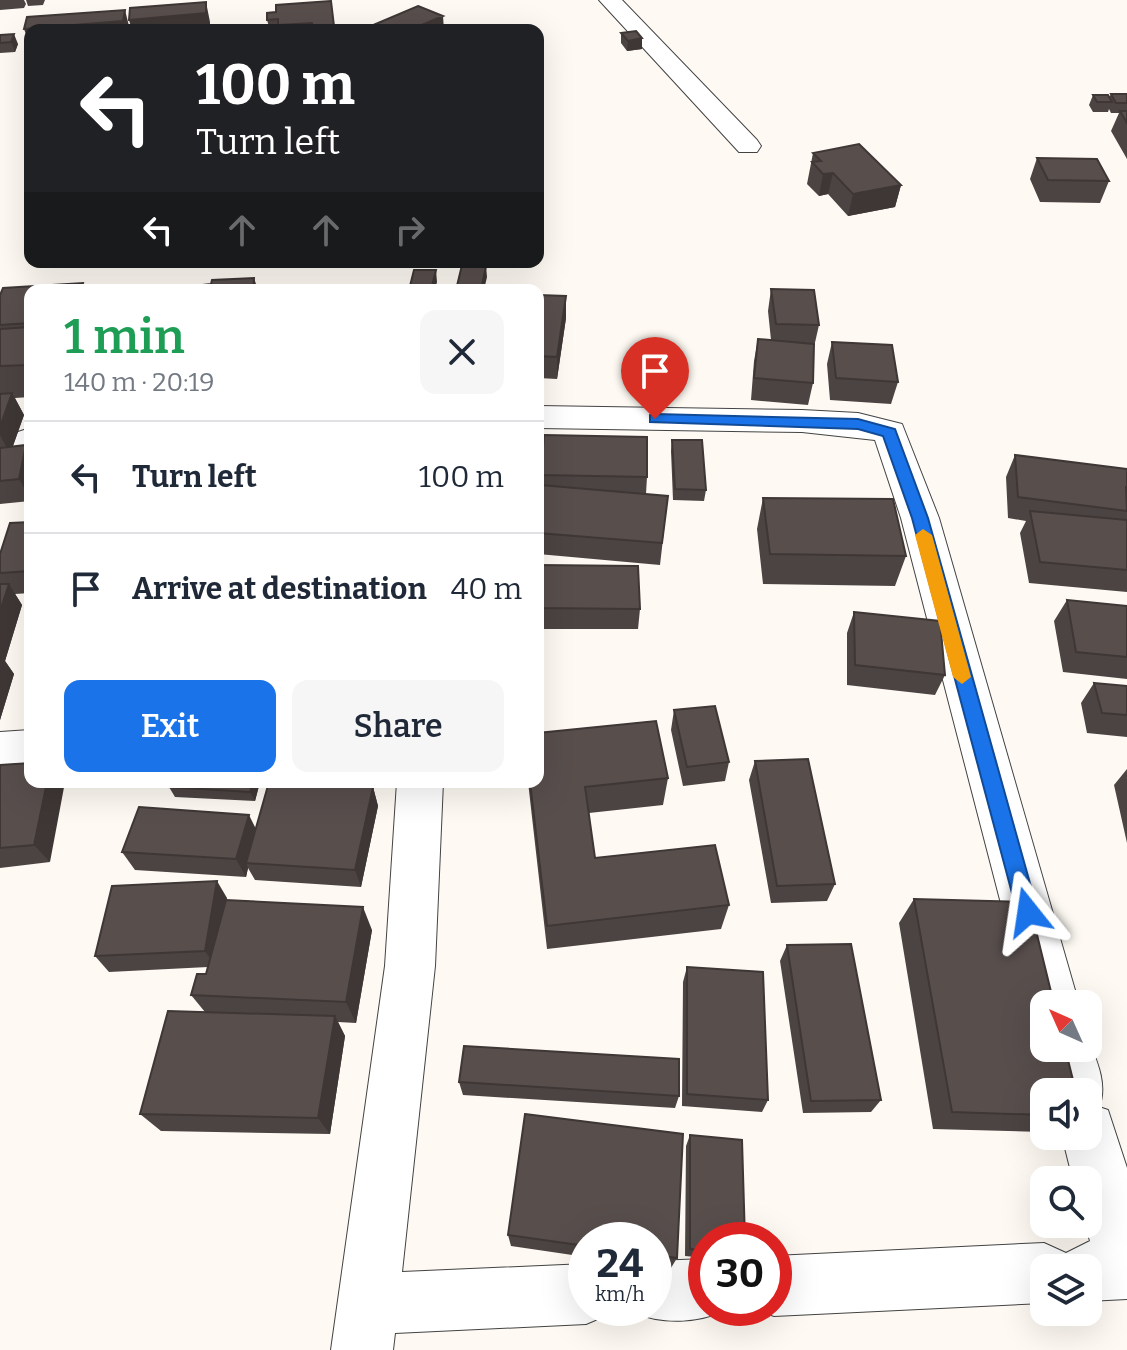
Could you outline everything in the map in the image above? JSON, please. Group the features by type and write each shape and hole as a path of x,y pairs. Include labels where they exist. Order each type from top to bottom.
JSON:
{"street":[{"path":"610,0 748,146"},
{"path":"544,417 802,421 858,424 890,432 920,518 1049,990"},
{"path":"0,462 7,462 24,446"},
{"path":"0,751 24,749"},
{"path":"420,788 410,966 365,1327 568,1297"},
{"path":"1094,1150 1127,1269 1102,1270"},
{"path":"792,1285 1030,1274"}],"building":[{"path":"331,1 334,24 278,24 278,19 267,20 267,13 276,12 276,5"},
{"path":"206,2 206,13 129,20 130,8"},
{"path":"418,6 443,16 424,24 376,24"},
{"path":"125,10 123,21 86,24 25,24 27,17"},
{"path":"636,31 642,38 628,41 621,33"},
{"path":"14,34 11,42 0,43 0,35"},
{"path":"1111,94 1127,94 1127,103 1116,103"},
{"path":"1093,95 1108,95 1112,102 1097,102"},
{"path":"1120,111 1127,111 1127,123"},
{"path":"859,144 901,185 853,194 833,173 823,174 812,162 821,161 813,153"},
{"path":"1037,158 1097,159 1109,181 1048,180"},
{"path":"461,268 486,268 482,284 457,284"},
{"path":"414,270 436,270 432,284 410,284"},
{"path":"254,278 254,284 211,284 212,280"},
{"path":"24,287 24,323 0,325 0,295 3,288"},
{"path":"771,289 814,290 819,325 776,324"},
{"path":"544,295 566,296 557,357 544,356"},
{"path":"24,327 24,365 0,366 0,329"},
{"path":"758,339 814,344 813,383 754,378"},
{"path":"832,342 892,345 898,382 836,378"},
{"path":"12,393 0,427 0,394"},
{"path":"544,435 647,437 647,477 544,475"},
{"path":"672,440 702,440 706,490 675,489"},
{"path":"24,445 19,479 0,481 0,448"},
{"path":"1015,455 1127,469 1127,511 1018,497"},
{"path":"544,485 668,496 662,543 544,533"},
{"path":"763,498 893,499 906,556 770,554"},
{"path":"1030,511 1127,520 1127,570 1040,562"},
{"path":"24,522 24,571 0,573 0,554 10,523"},
{"path":"544,565 638,566 640,609 544,608"},
{"path":"0,584 9,584 0,611"},
{"path":"1067,600 1127,606 1127,657 1076,652"},
{"path":"854,612 940,621 945,675 855,665"},
{"path":"1094,683 1127,686 1127,715 1102,713"},
{"path":"715,706 729,762 687,767 674,710"},
{"path":"656,721 668,778 585,787 595,858 715,845 729,905 547,926 531,788 544,788 544,732"},
{"path":"808,759 835,884 777,886 755,761"},
{"path":"24,763 24,788 46,788 34,845 0,848 0,765"},
{"path":"185,788 251,788 250,792"},
{"path":"267,788 373,788 355,870 246,863"},
{"path":"139,807 249,815 236,859 122,852"},
{"path":"217,881 205,951 95,956 112,886"},
{"path":"914,899 1029,902 1051,990 1030,990 1030,1062 1068,1062 1072,1078 1030,1078 1030,1115 952,1112"},
{"path":"226,900 363,907 346,1002 191,995 197,974 206,974"},
{"path":"851,944 881,1100 811,1101 787,945"},
{"path":"687,967 763,972 768,1100 687,1094"},
{"path":"168,1011 335,1016 318,1118 140,1114"},
{"path":"464,1046 679,1059 679,1096 459,1082"},
{"path":"525,1114 683,1134 677,1258 672,1257 672,1222 568,1222 568,1243 508,1235"},
{"path":"690,1135 742,1140 744,1222 690,1222"}],"slow traffic":[{"path":"923,535 962,677"}],"route":[{"path":"655,419 858,424 890,432 920,518 1028,912"}]}
